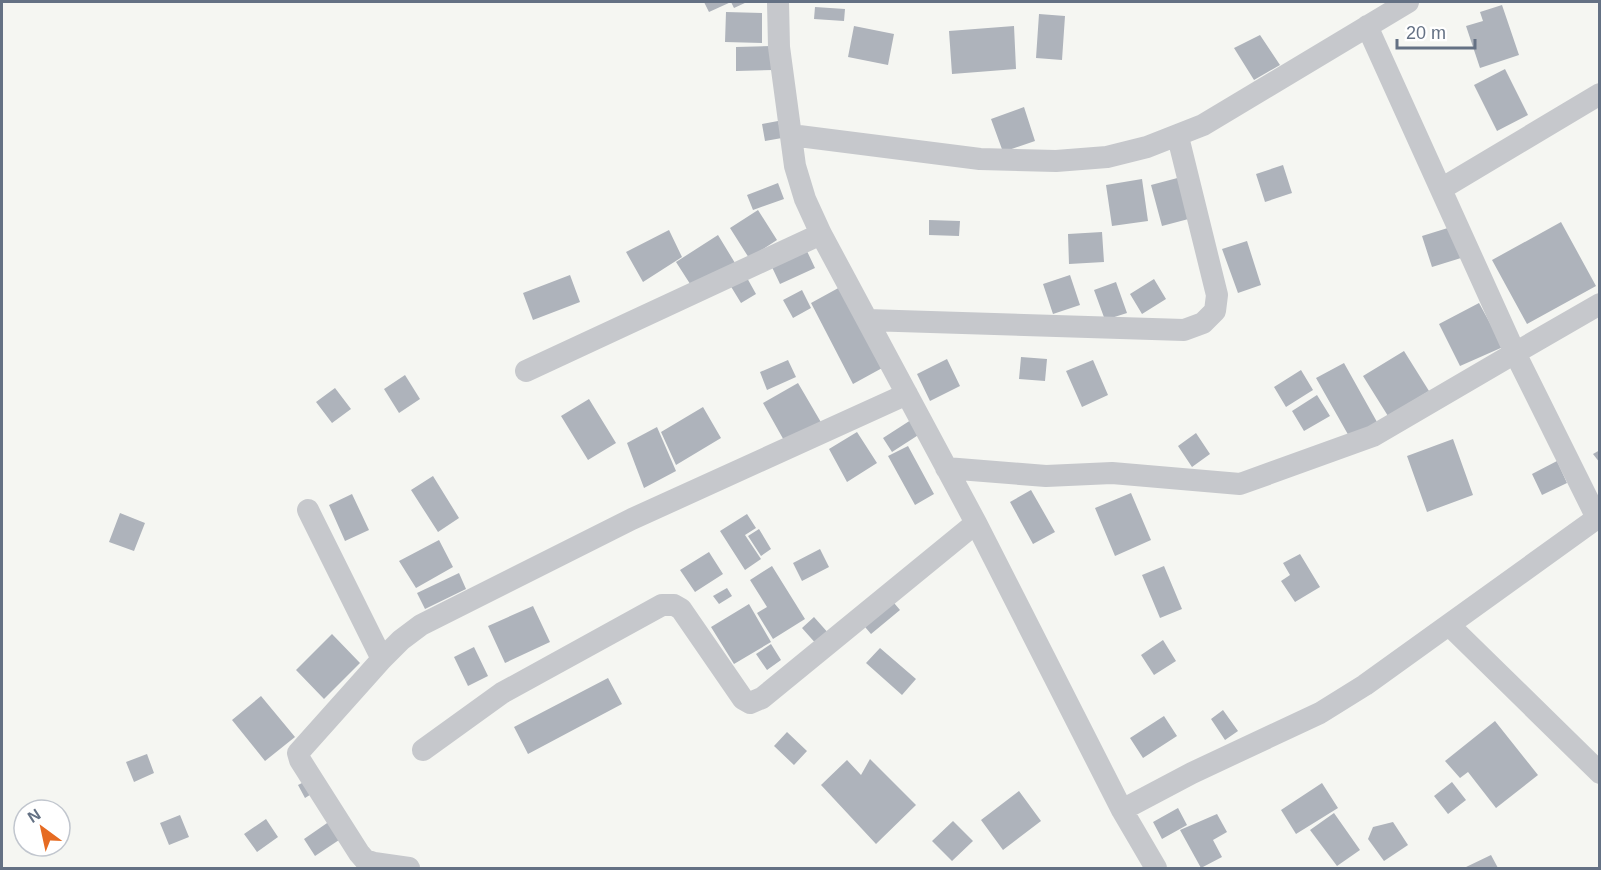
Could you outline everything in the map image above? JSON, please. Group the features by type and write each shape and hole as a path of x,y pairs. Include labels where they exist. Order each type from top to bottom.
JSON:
{"street":[{"path":"778,2 779,47 795,166 805,199 821,234 976,523 1122,810 1156,868"},
{"path":"791,135 980,159 1045,160 1107,157 1178,137 1213,120 1408,2"},
{"path":"1122,810 1201,768 1320,713 1365,685 1598,517 1515,353 1367,26"},
{"path":"1441,189 1599,94"},
{"path":"867,320 1184,330 1203,323 1215,311 1217,295 1178,137"},
{"path":"526,371 821,234"},
{"path":"946,468 1046,476 1112,473 1240,484 1372,436 1599,304"},
{"path":"409,868 365,860 300,760 298,753 401,640 440,614 632,519 907,394"},
{"path":"308,510 382,659"},
{"path":"423,750 502,693 662,605 674,605 681,609 743,699 750,703 762,698 976,523"},
{"path":"1449,625 1599,774"}],"building":[{"path":"704,2 731,2 709,12"},
{"path":"731,2 747,2 734,8"},
{"path":"1502,5 1519,55 1480,68 1466,26 1483,21 1480,12"},
{"path":"815,7 845,9 844,21 814,19"},
{"path":"726,12 762,13 762,43 725,42"},
{"path":"1039,14 1065,16 1062,60 1036,58"},
{"path":"854,26 894,34 888,65 848,57"},
{"path":"1014,26 1016,69 952,74 949,31"},
{"path":"1260,35 1280,65 1254,80 1234,48"},
{"path":"772,46 773,70 736,71 736,47"},
{"path":"1505,69 1528,115 1497,131 1474,85"},
{"path":"1024,107 1035,141 1003,152 991,119"},
{"path":"778,121 782,138 765,141 762,124"},
{"path":"1283,165 1292,193 1265,202 1256,174"},
{"path":"1185,176 1196,217 1162,226 1151,185"},
{"path":"1142,179 1148,221 1112,226 1106,185"},
{"path":"778,183 784,199 753,210 747,195"},
{"path":"758,210 777,240 749,258 730,228"},
{"path":"929,220 960,221 959,236 929,235"},
{"path":"1561,222 1596,286 1527,324 1492,260"},
{"path":"1451,227 1461,258 1432,267 1422,236"},
{"path":"669,230 682,257 643,282 626,252"},
{"path":"1102,232 1104,262 1069,264 1068,234"},
{"path":"718,235 735,263 694,290 676,262"},
{"path":"1247,241 1261,285 1238,293 1222,249"},
{"path":"806,249 815,268 780,284 771,265"},
{"path":"570,275 580,302 533,320 523,293"},
{"path":"1070,275 1080,305 1053,314 1043,284"},
{"path":"746,276 756,294 741,303 730,285"},
{"path":"1154,279 1166,299 1142,314 1130,294"},
{"path":"1116,282 1127,313 1105,320 1094,290"},
{"path":"842,286 884,367 853,384 811,303"},
{"path":"802,290 811,308 793,318 783,300"},
{"path":"1479,303 1503,347 1460,366 1439,324"},
{"path":"1404,351 1429,391 1388,416 1363,376"},
{"path":"1021,357 1047,359 1045,381 1019,379"},
{"path":"947,359 960,386 930,401 917,374"},
{"path":"788,360 796,377 767,390 760,372"},
{"path":"1093,360 1108,395 1082,407 1066,371"},
{"path":"1344,363 1377,422 1350,438 1316,378"},
{"path":"1301,370 1313,390 1286,407 1274,387"},
{"path":"405,375 420,399 399,413 384,389"},
{"path":"798,383 822,424 786,444 763,403"},
{"path":"335,388 351,409 332,423 316,402"},
{"path":"1317,395 1330,416 1304,431 1292,411"},
{"path":"589,399 616,443 588,460 561,416"},
{"path":"703,407 721,438 676,465 661,432"},
{"path":"914,418 923,432 892,452 883,438"},
{"path":"657,427 676,471 644,488 627,443"},
{"path":"857,432 877,463 847,482 829,449"},
{"path":"1196,433 1210,454 1192,467 1178,446"},
{"path":"1453,439 1473,495 1427,512 1407,456"},
{"path":"908,446 934,494 915,505 888,456"},
{"path":"1600,450 1600,463 1593,454"},
{"path":"1557,461 1567,483 1542,495 1532,474"},
{"path":"433,476 459,518 438,532 411,490"},
{"path":"1031,490 1055,532 1033,544 1010,502"},
{"path":"1131,493 1151,540 1115,556 1095,508"},
{"path":"352,494 369,530 345,541 329,505"},
{"path":"120,513 145,523 134,551 109,542"},
{"path":"747,514 756,528 745,535 761,559 745,570 720,531"},
{"path":"759,529 771,549 761,556 748,536"},
{"path":"439,540 453,567 416,588 399,561"},
{"path":"820,549 829,567 802,581 793,563"},
{"path":"709,552 723,574 695,592 680,570"},
{"path":"1300,554 1320,587 1295,602 1281,581 1290,575 1283,563"},
{"path":"772,566 805,619 773,639 757,613 767,607 750,580"},
{"path":"1164,566 1182,609 1160,618 1142,575"},
{"path":"459,573 466,589 425,609 417,593"},
{"path":"727,588 732,596 719,604 713,596"},
{"path":"889,597 900,610 871,634 860,621"},
{"path":"749,604 771,642 734,664 711,627"},
{"path":"533,606 550,642 505,663 488,626"},
{"path":"814,617 830,635 818,646 802,628"},
{"path":"332,634 360,663 324,699 296,670"},
{"path":"1163,640 1176,661 1154,675 1141,655"},
{"path":"771,644 781,660 767,670 756,654"},
{"path":"474,647 488,676 468,686 454,657"},
{"path":"880,648 916,679 902,695 866,663"},
{"path":"608,678 622,704 528,754 514,727"},
{"path":"261,696 295,737 265,761 232,720"},
{"path":"1223,710 1238,731 1225,740 1211,719"},
{"path":"1164,716 1177,736 1143,758 1130,738"},
{"path":"1495,721 1538,775 1496,808 1468,772 1460,778 1445,761"},
{"path":"787,732 807,751 794,765 774,746"},
{"path":"147,754 154,773 134,782 126,762"},
{"path":"870,759 916,805 876,844 821,785 847,760 861,775"},
{"path":"306,781 313,793 305,798 298,785"},
{"path":"1452,782 1466,800 1448,814 1434,796"},
{"path":"1322,783 1338,808 1296,834 1281,810"},
{"path":"1019,791 1041,821 1003,850 981,820"},
{"path":"1178,808 1187,825 1162,839 1153,822"},
{"path":"1334,813 1360,850 1337,866 1310,830"},
{"path":"1217,814 1227,832 1213,840 1222,857 1201,868 1180,830"},
{"path":"180,815 189,837 169,845 160,823"},
{"path":"266,819 278,837 257,852 244,834"},
{"path":"330,821 342,838 315,856 304,839"},
{"path":"953,821 973,841 952,861 932,841"},
{"path":"1393,822 1408,845 1384,861 1368,839 1373,827"},
{"path":"1491,855 1498,868 1464,868"}]}
